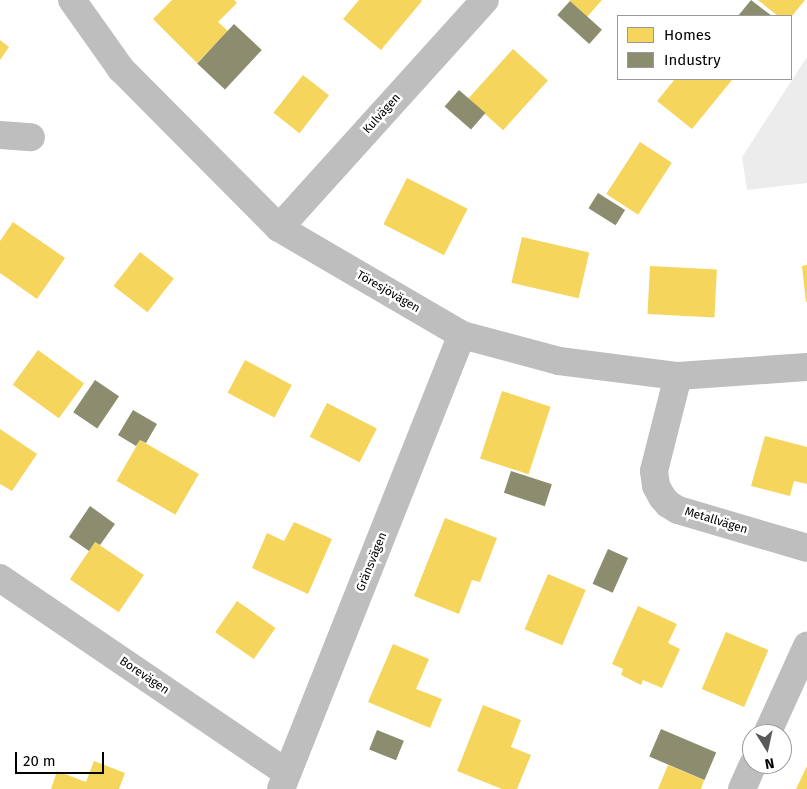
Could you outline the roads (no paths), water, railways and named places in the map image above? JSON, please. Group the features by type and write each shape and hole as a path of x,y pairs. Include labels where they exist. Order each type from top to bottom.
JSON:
{"street":[{"name":"Töresjövägen","path":"72,0 121,69 279,228 462,335 560,361 678,376 807,366"},
{"name":"Kulvägen","path":"279,228 485,0"},
{"path":"0,135 31,137"},
{"name":"Gränsvägen","path":"284,781 462,335"},
{"name":"Metallvägen","path":"678,376 654,471 656,486 662,497 668,504 678,510 807,548"},
{"name":"Borevägen","path":"0,578 284,781"},
{"path":"772,724 807,646"},
{"path":"742,789 749,774"}]}
